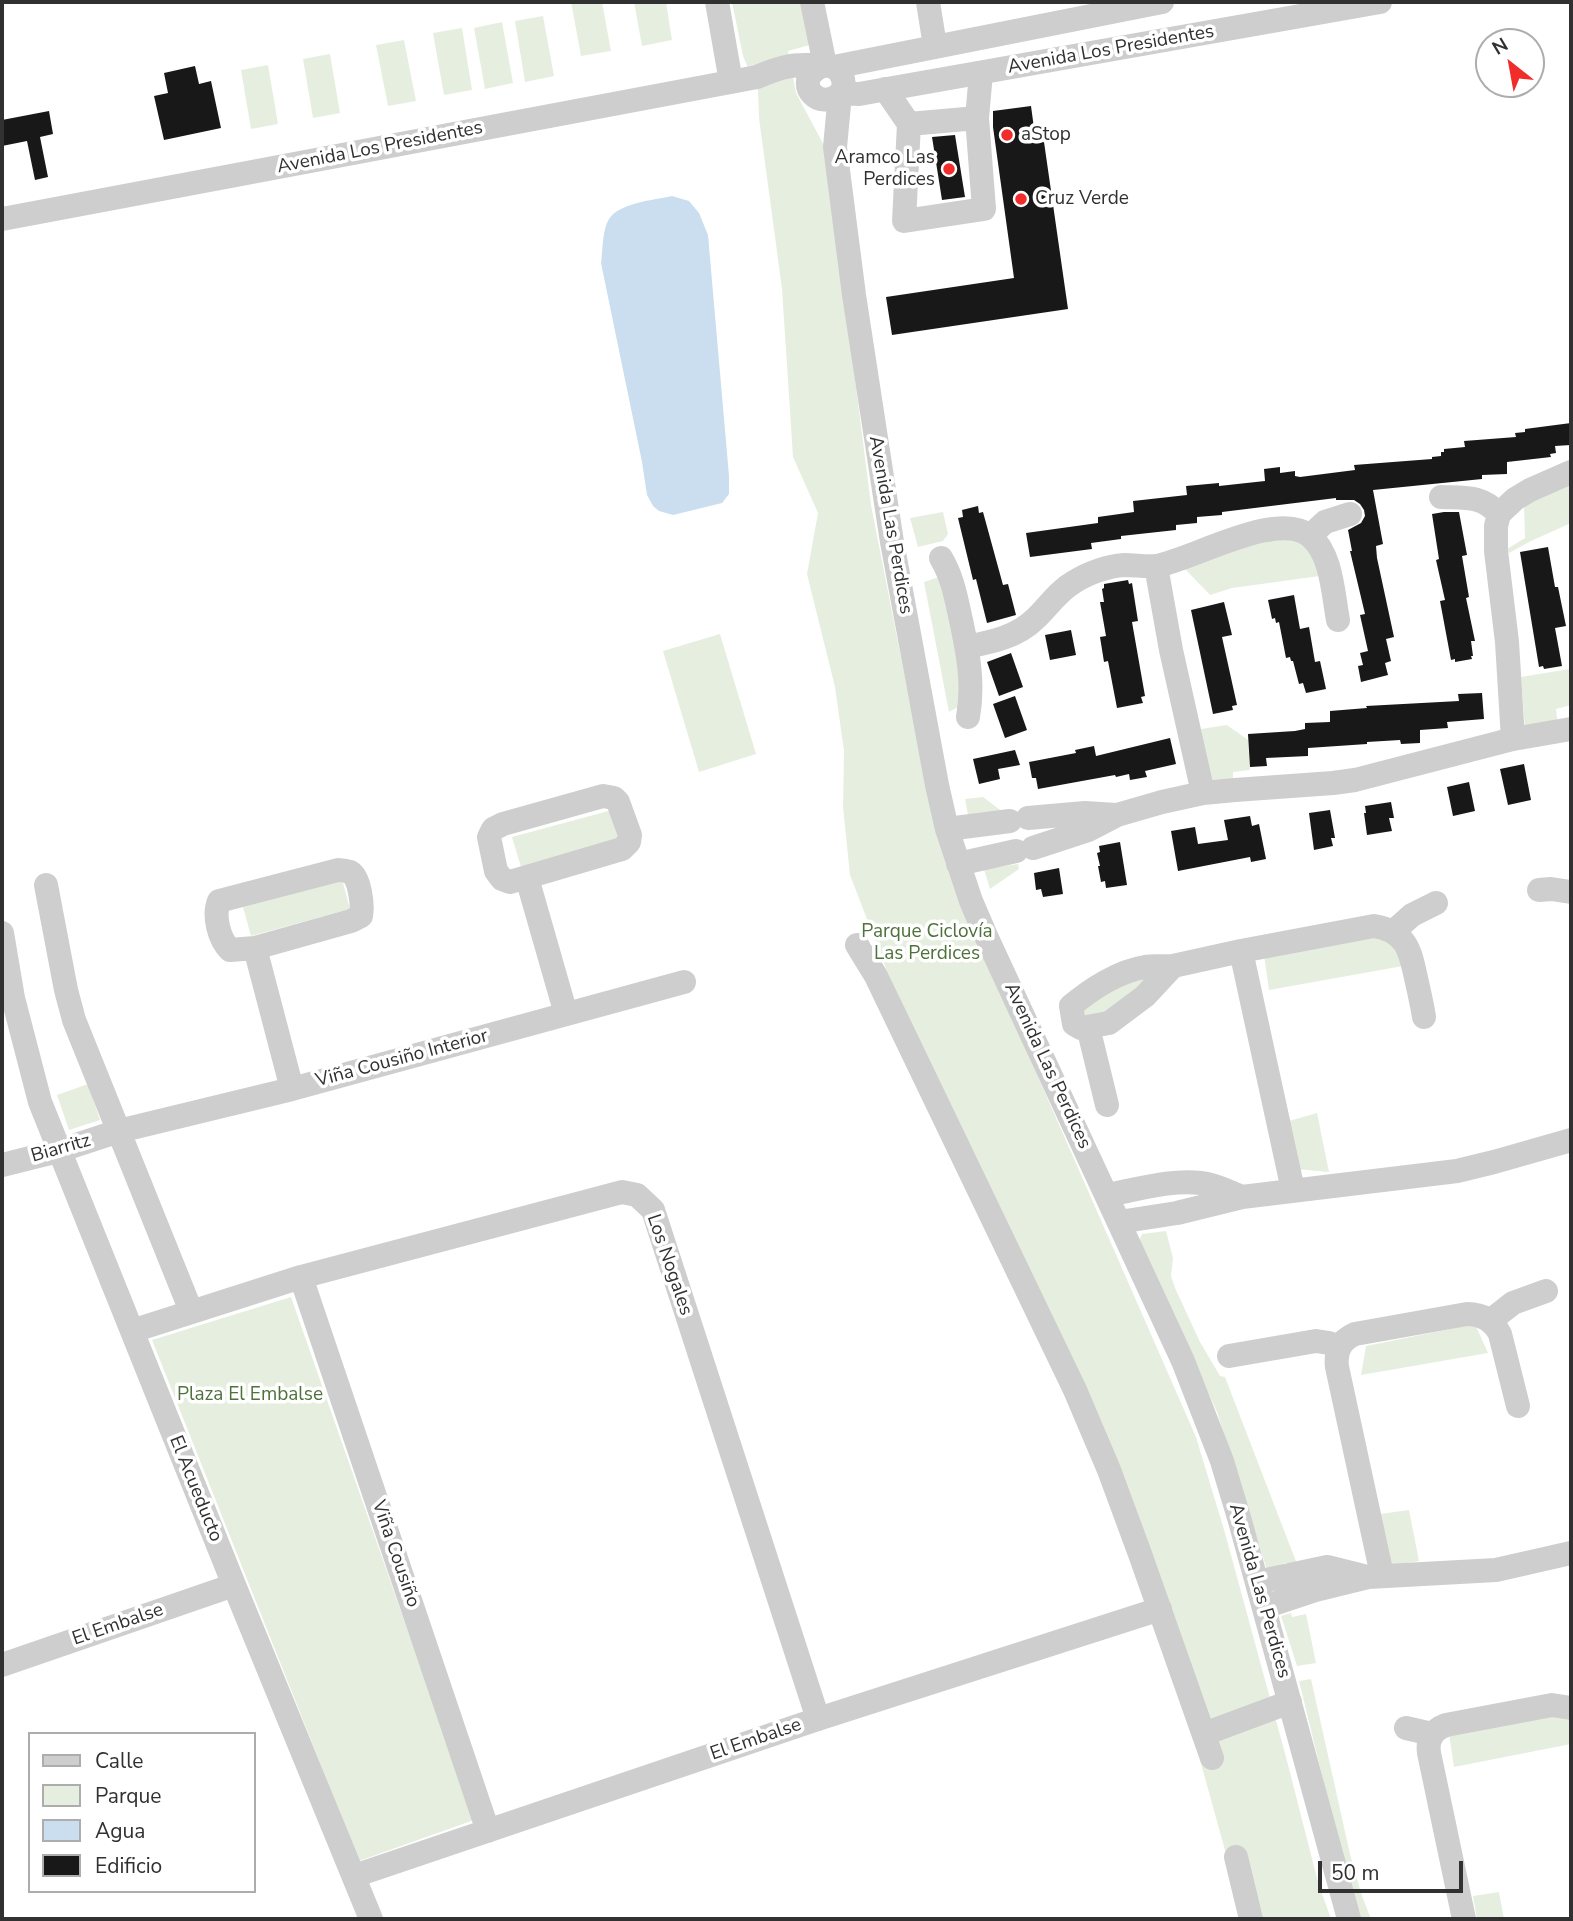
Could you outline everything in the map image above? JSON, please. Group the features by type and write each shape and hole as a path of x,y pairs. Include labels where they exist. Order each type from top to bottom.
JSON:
{"street":[{"path":"717,2 730,82"},
{"path":"812,2 830,66 812,72 809,79 827,93"},
{"path":"928,2 935,46"},
{"name":"Avenida Los Presidentes","path":"2,219 757,77 781,67 803,64 830,66 1162,2"},
{"name":"Avenida Los Presidentes","path":"757,77 790,80 827,93 859,94 1380,2"},
{"path":"885,89 909,124 904,221 984,209 977,118 981,72"},
{"name":"Avenida Las Perdices","path":"827,93 854,295 892,542 947,829 986,936 1183,1361 1203,1411 1225,1473 1257,1582 1349,1919"},
{"path":"909,124 977,118"},
{"path":"1513,738 1496,526 1499,514 1516,499 1571,472"},
{"path":"1441,497 1476,498 1499,514"},
{"path":"1310,536 1325,522 1350,514"},
{"path":"967,647 995,642 1021,630 1034,621 1073,582 1086,576 1123,565 1156,566 1217,544 1263,531 1284,529 1297,530 1310,536 1319,546 1328,564 1338,621"},
{"path":"941,558 951,577 967,647 971,688 968,717"},
{"path":"1156,566 1171,650 1203,793"},
{"path":"958,864 1075,836 1117,815 1162,802 1203,793 1355,780 1513,738 1571,729"},
{"path":"603,796 614,798 618,802 630,835 629,842 622,849 527,878 510,882 502,879 496,871 489,837 493,829 603,796"},
{"path":"947,829 1019,819 1085,814 1117,815"},
{"path":"338,870 349,871 355,877 363,907 361,916 254,948 230,950 223,943 215,911 219,901 338,870"},
{"path":"527,878 566,1014"},
{"path":"46,886 66,990 75,1020 191,1311"},
{"path":"1539,890 1571,892"},
{"path":"1393,932 1412,915 1436,903"},
{"path":"1173,966 1145,996 1109,1023 1081,1028 1074,1024 1071,1006 1078,1000 1118,976 1145,967 1173,966 1374,926 1393,932 1409,950 1424,1017"},
{"name":"El Acueducto","path":"2,933 13,998 40,1102 58,1151 371,1919"},
{"path":"857,945 876,976 1074,1390 1109,1471 1212,1758"},
{"path":"254,948 292,1089"},
{"path":"1241,951 1293,1190"},
{"name":"Viña Cousiño Interior","path":"120,1131 292,1089 684,982"},
{"path":"1088,1027 1107,1105"},
{"name":"Biarritz","path":"2,1166 120,1131"},
{"path":"1119,1222 1177,1213 1242,1197 1457,1171 1571,1140"},
{"path":"1107,1195 1170,1184 1200,1182 1242,1197"},
{"name":"Los Nogales","path":"132,1331 301,1277 622,1192 637,1195 653,1210 818,1719"},
{"name":"Viña Cousiño","path":"301,1277 488,1830"},
{"path":"1490,1321 1513,1303 1546,1291"},
{"path":"1375,1576 1336,1360 1344,1341 1356,1334 1467,1314 1482,1316 1490,1321 1500,1334 1518,1406"},
{"path":"1229,1356 1316,1341 1340,1347"},
{"path":"1264,1607 1375,1576 1496,1570 1571,1553"},
{"path":"1257,1582 1327,1567 1375,1576"},
{"name":"El Embalse","path":"2,1665 234,1586"},
{"name":"El Embalse","path":"354,1875 818,1719 1160,1609"},
{"path":"1204,1734 1290,1703"},
{"path":"1464,1919 1429,1753 1432,1734 1446,1725 1539,1707 1560,1705 1571,1708"},
{"path":"1406,1728 1432,1734"},
{"path":"1236,1857 1251,1919"}],"green space":[{"path":"571,2 602,2 611,51 581,56"},
{"path":"634,2 666,2 672,40 642,46"},
{"name":"Parque Ciclovía Las Perdices","path":"732,2 803,2 810,45 788,51 796,93 826,149 871,505 927,790 975,933 1196,1437 1225,1533 1318,1882 1331,1919 1244,1919 1143,1554 1083,1386 887,971 850,875 843,807 844,751 835,687 807,574 818,513 793,457 782,289 759,118 758,91 743,56"},
{"path":"543,16 554,76 525,82 515,21"},
{"path":"502,22 513,83 485,89 474,28"},
{"path":"462,28 472,90 444,95 433,33"},
{"path":"404,40 416,101 388,106 376,45"},
{"path":"330,54 340,113 313,118 303,59"},
{"path":"268,65 278,124 251,129 241,70"},
{"path":"1571,482 1571,523 1509,553 1507,549 1525,538 1524,506"},
{"path":"943,512 948,534 943,541 918,547 910,518"},
{"path":"1285,537 1307,545 1320,576 1232,588 1210,595 1185,569 1206,558"},
{"path":"936,578 947,580 961,644 958,707 949,712 924,582"},
{"path":"720,634 756,754 699,772 663,651"},
{"path":"1569,669 1571,705 1556,709 1558,726 1525,729 1521,677"},
{"path":"1227,725 1248,740 1250,770 1233,772 1233,781 1210,783 1201,729"},
{"path":"983,797 1004,813 969,820 965,799"},
{"path":"612,810 620,839 521,867 512,837"},
{"path":"1018,864 1019,869 990,889 984,869"},
{"path":"342,879 350,909 251,936 243,907"},
{"path":"1371,936 1390,940 1403,966 1269,990 1264,955"},
{"path":"1143,975 1150,983 1126,1007 1080,1018 1089,998"},
{"path":"88,1084 100,1120 69,1130 57,1095"},
{"path":"1317,1113 1329,1172 1295,1169 1289,1121"},
{"path":"1166,1231 1173,1258 1171,1276 1175,1288 1200,1342 1220,1376 1225,1377 1297,1564 1285,1563 1267,1570 1217,1412 1139,1241 1142,1234"},
{"name":"Plaza El Embalse","path":"291,1297 474,1820 359,1861 152,1340"},
{"path":"1475,1324 1488,1353 1361,1375 1366,1346"},
{"path":"1409,1510 1419,1561 1389,1566 1380,1514"},
{"path":"1291,1613 1292,1617 1306,1614 1316,1663 1297,1666 1281,1616"},
{"path":"1311,1679 1350,1854 1371,1919 1361,1919 1352,1898 1299,1681"},
{"path":"1558,1713 1571,1717 1571,1744 1454,1767 1449,1734"},
{"path":"1499,1892 1504,1919 1477,1919 1473,1896"}],"water":[{"path":"672,196 689,201 699,213 708,235 729,476 729,494 722,503 673,515 659,511 647,495 601,263 605,229 614,214 638,203"}],"building":[{"path":"195,66 199,84 211,81 221,128 164,140 154,96 168,93 164,73"},
{"path":"1031,106 1036,143 1044,142 1068,309 892,335 886,297 1014,278 993,111"},
{"path":"49,111 53,134 40,137 48,177 35,180 27,141 2,146 2,120"},
{"name":"Aramco Las Perdices","path":"955,135 965,197 942,200 932,137"},
{"path":"1571,423 1571,445 1555,446 1556,453 1550,454 1551,457 1507,462 1507,474 1373,490 1383,544 1376,546 1377,558 1394,637 1386,639 1391,661 1385,663 1388,675 1361,682 1358,666 1363,665 1360,653 1368,651 1360,615 1365,614 1350,551 1348,530 1361,523 1365,516 1360,504 1354,500 1336,498 1222,512 1222,515 1197,517 1197,523 1176,525 1176,530 1121,536 1121,539 1091,543 1092,549 1030,557 1026,533 1098,523 1098,517 1134,512 1133,501 1187,495 1186,486 1265,481 1264,469 1280,467 1280,473 1295,471 1295,476 1300,477 1355,470 1354,465 1432,459 1441,456 1444,449 1465,447 1464,441 1516,437 1515,433 1525,432 1525,429"},
{"path":"978,506 979,513 983,512 1003,585 1008,584 1016,615 987,623 958,518 963,517 962,510"},
{"path":"1459,512 1467,555 1462,556 1469,597 1466,598 1475,641 1471,641 1472,659 1455,662 1455,659 1451,660 1440,601 1445,600 1436,560 1439,559 1432,514"},
{"path":"1548,547 1566,626 1555,628 1562,666 1544,669 1543,666 1539,667 1520,552"},
{"path":"1128,580 1129,584 1132,583 1138,621 1132,622 1145,696 1141,697 1143,703 1117,708 1108,661 1104,662 1100,637 1106,636 1100,602 1104,602 1104,584"},
{"path":"1294,595 1300,629 1309,627 1315,662 1320,661 1326,689 1306,693 1303,683 1299,684 1293,661 1290,657 1286,658 1279,622 1276,623 1275,618 1272,619 1268,600"},
{"path":"1224,602 1232,635 1222,637 1237,705 1232,706 1233,710 1213,714 1191,610"},
{"path":"1071,630 1076,655 1050,660 1045,635"},
{"path":"1011,653 1023,687 999,696 987,662"},
{"path":"1482,693 1484,719 1447,722 1448,728 1420,730 1420,743 1401,744 1400,740 1308,748 1308,756 1266,758 1267,766 1250,767 1248,734 1295,731 1305,729 1305,723 1330,722 1330,711 1367,708 1366,706 1459,701 1458,694"},
{"path":"1015,696 1027,730 1005,738 993,704"},
{"path":"1170,738 1176,764 1145,771 1147,777 1130,780 1129,774 1115,775 1038,789 1036,778 1032,778 1029,762 1076,753 1075,750 1094,746 1096,756"},
{"path":"1015,750 1020,765 998,769 1000,779 979,784 973,759"},
{"path":"1524,764 1531,800 1508,805 1500,769"},
{"path":"1469,782 1475,811 1453,816 1447,787"},
{"path":"1391,802 1394,818 1389,818 1392,831 1367,835 1365,806"},
{"path":"1330,810 1335,838 1331,838 1333,846 1314,850 1309,813"},
{"path":"1250,816 1252,826 1259,824 1266,859 1251,862 1250,857 1178,871 1171,831 1195,827 1198,844 1228,840 1224,820"},
{"path":"1120,842 1127,885 1106,888 1105,881 1101,882 1098,866 1099,846"},
{"path":"1059,868 1063,894 1043,897 1041,889 1036,890 1034,873"}],"place":[{"name":"aStop","path":"1007,135"},
{"name":"Aramco Las Perdices","path":"949,169"},
{"name":"Cruz Verde","path":"1021,199"}]}
